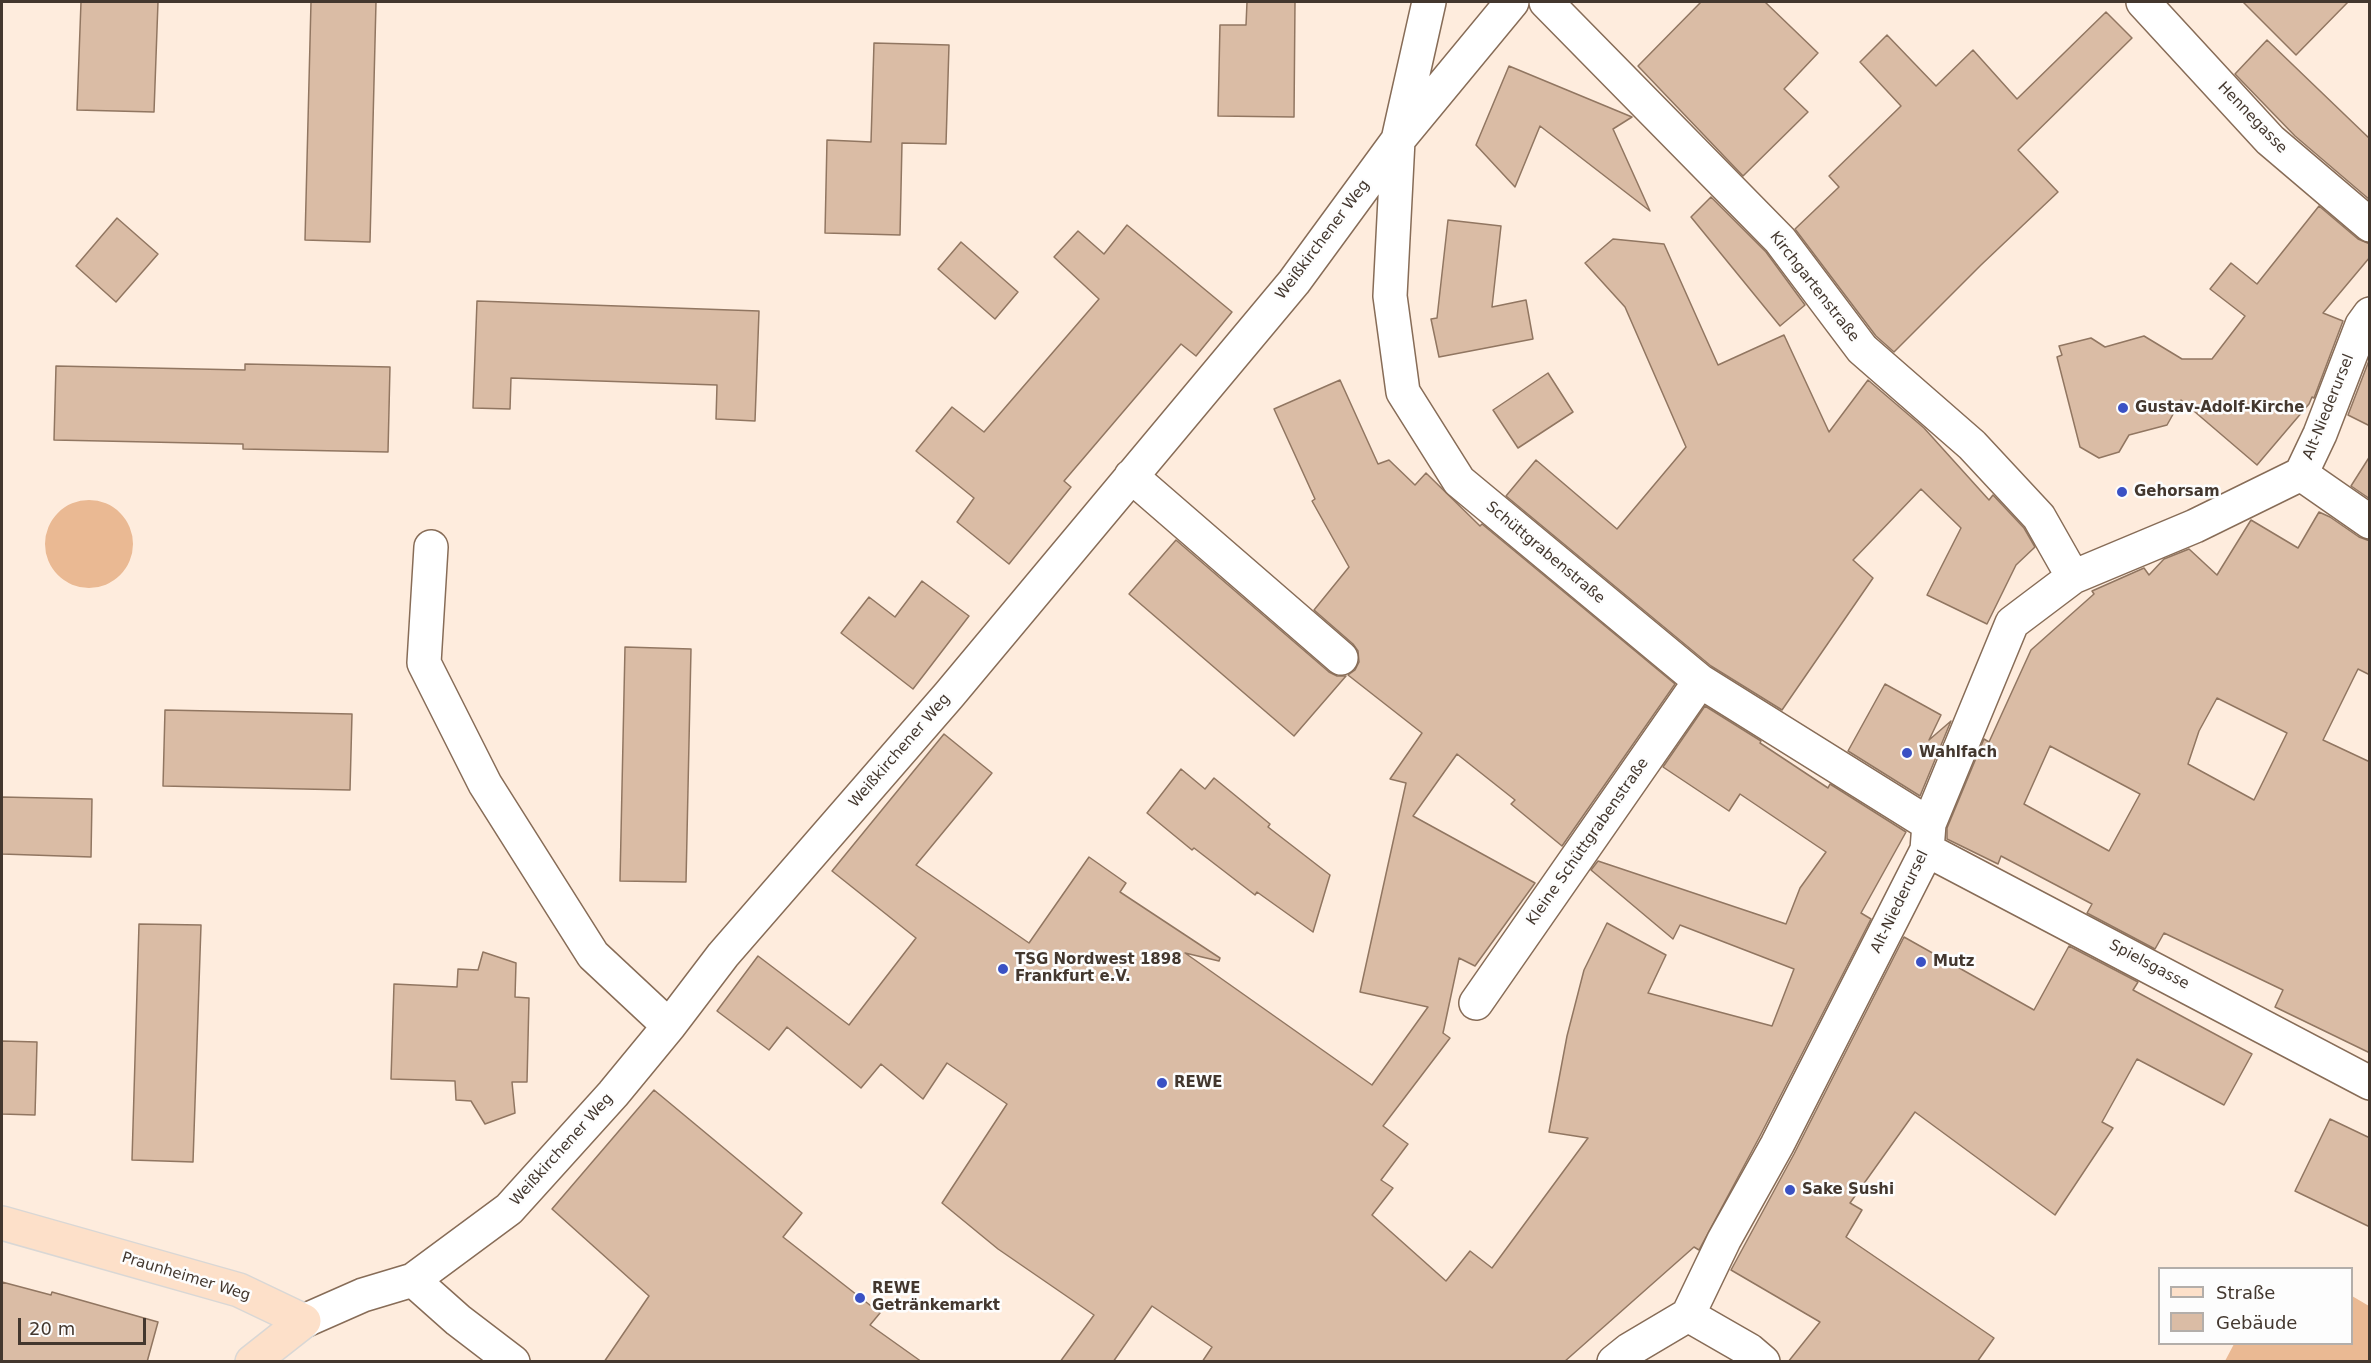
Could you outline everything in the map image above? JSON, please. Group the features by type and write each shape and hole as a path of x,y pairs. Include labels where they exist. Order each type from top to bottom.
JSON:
{"main road":[{"name":"Praunheimer Weg","path":"2,1223 239,1290 304,1321"},
{"path":"252,1362 304,1321"}],"street":[{"path":"1398,140 1429,2"},
{"name":"Weißkirchener Weg","path":"413,1280 509,1209 612,1094 669,1026 723,955 949,695 1294,282 1398,140 1512,2"},
{"name":"Kirchgartenstraße","path":"1546,2 1780,240 1862,349 1972,445 2039,517 2073,577"},
{"name":"Hennegasse","path":"2143,2 2271,140 2370,225"},
{"name":"Schüttgrabenstraße","path":"1398,140 1390,296 1403,392 1459,481 1700,681 1928,837"},
{"name":"Alt-Niederursel","path":"1688,1315 1724,1240 1777,1145 1928,837 2012,622 2073,577 2195,526 2301,474 2320,434 2362,325 2370,314"},
{"path":"2301,474 2370,522"},
{"path":"1131,476 1341,658"},
{"path":"431,547 424,663 485,784 593,955 669,1026"},
{"name":"Kleine Schüttgrabenstraße","path":"1476,1003 1700,681"},
{"name":"Spielsgasse","path":"1928,837 2370,1083"},
{"path":"304,1321 363,1295 413,1280 458,1320 513,1362"},
{"path":"1614,1362 1629,1350 1688,1315 1749,1350 1763,1362"}],"shaded area":[{"path":"89,500 106,503 120,513 130,527 133,544 130,561 120,575 106,585 89,588 72,585 58,575 48,561 45,544 48,527 58,513 72,503"},
{"path":"2353,1297 2369,1306 2369,1361 2225,1361 2233,1345 2353,1345"}],"building":[{"path":"81,2 158,2 154,112 77,110"},
{"path":"311,2 376,2 370,242 305,240"},
{"path":"1247,2 1295,2 1294,117 1218,116 1220,25 1246,25"},
{"path":"1701,2 1765,2 1818,53 1784,89 1808,112 1743,176 1638,66"},
{"path":"2243,2 2348,2 2296,55"},
{"path":"2106,12 2132,38 2018,150 2058,192 1894,352 1876,336 1795,229 1839,187 1829,176 1901,106 1860,62 1887,35 1936,86 1973,50 2017,99"},
{"path":"2267,40 2370,139 2370,200 2295,136 2235,74"},
{"path":"874,43 949,45 946,144 902,143 900,235 825,233 827,140 871,142"},
{"path":"1509,66 1632,117 1613,129 1650,211 1540,126 1515,187 1476,145"},
{"path":"1711,197 1766,252 1805,305 1780,326 1691,217"},
{"path":"2319,206 2358,239 2370,244 2370,257 2323,313 2343,321 2314,398 2312,397 2309,404 2257,465 2181,400 2167,425 2129,435 2119,452 2099,458 2080,447 2057,357 2062,355 2059,346 2091,338 2105,347 2144,336 2182,359 2212,359 2245,316 2210,289 2231,263 2257,284"},
{"path":"117,218 158,254 116,302 76,266"},
{"path":"1448,220 1501,226 1492,307 1526,300 1533,339 1439,357 1431,319 1437,318"},
{"path":"1127,225 1232,312 1196,356 1181,344 1064,481 1071,487 1009,564 957,522 974,498 916,451 952,407 984,432 1099,299 1054,257 1078,231 1104,254"},
{"path":"1613,239 1664,244 1718,365 1784,335 1829,432 1868,380 1924,428 1989,500 1993,495 2024,528 2035,547 2016,565 1987,624 1927,595 1961,528 1921,489 1853,560 1873,578 1782,710 1711,666 1506,496 1536,460 1617,529 1686,447 1625,307 1585,263"},
{"path":"961,242 1018,292 995,319 938,269"},
{"path":"477,301 759,311 755,421 716,419 717,385 511,378 510,409 473,408"},
{"path":"2370,358 2370,426 2348,415"},
{"path":"245,364 390,367 388,452 243,449 243,444 54,440 56,366 245,370"},
{"path":"1548,373 1573,412 1518,448 1493,410"},
{"path":"1340,380 1378,464 1389,460 1415,485 1426,473 1480,526 1482,524 1675,684 1562,846 1511,804 1515,800 1457,754 1413,816 1535,883 1475,966 1459,958 1443,1033 1450,1038 1383,1126 1408,1144 1381,1180 1393,1188 1372,1215 1446,1281 1470,1251 1492,1268 1588,1138 1549,1132 1567,1036 1584,970 1607,923 1666,955 1648,993 1772,1026 1794,969 1680,925 1673,939 1591,870 1598,861 1786,924 1800,888 1826,852 1740,794 1729,811 1663,767 1705,706 1761,741 1760,743 1828,788 1830,784 1906,832 1861,913 1871,919 1699,1250 1694,1247 1564,1362 1202,1362 1212,1347 1152,1306 1113,1362 1060,1362 1094,1315 998,1249 942,1203 1007,1104 947,1063 923,1099 881,1064 861,1088 787,1027 769,1050 717,1011 758,956 849,1025 916,938 832,871 944,734 992,773 916,865 1029,943 1089,857 1126,883 1120,892 1220,958 1219,961 1185,953 1372,1085 1428,1007 1360,992 1406,783 1390,779 1422,733 1348,675 1355,670 1359,662 1358,651 1314,610 1349,567 1312,501 1315,499 1274,409"},
{"path":"2370,456 2370,499 2351,486"},
{"path":"2319,512 2359,537 2370,541 2370,675 2358,669 2323,740 2370,762 2370,1053 2275,1007 2283,990 2164,933 2155,949 2087,913 2092,904 2001,856 1998,864 1947,839 1947,828 1984,739 1989,742 2031,650 2094,594 2092,591 2144,568 2149,575 2164,559 2189,549 2217,575 2251,520 2298,548","holes":["2217,698 2287,733 2254,800 2188,764 2199,731","2050,746 2140,794 2109,851 2024,804"]},
{"path":"1176,540 1329,672 1337,676 1346,676 1294,736 1129,594"},
{"path":"922,581 969,616 913,689 841,633 869,597 895,617"},
{"path":"625,647 691,649 686,882 620,881"},
{"path":"1885,684 1941,715 1929,740 1951,721 1920,796 1848,751"},
{"path":"165,710 352,714 350,790 163,786"},
{"path":"1181,769 1205,789 1214,778 1270,824 1268,827 1330,875 1313,932 1257,892 1255,895 1194,848 1192,850 1147,813"},
{"path":"2,797 92,799 91,857 2,854"},
{"path":"139,924 201,925 193,1162 132,1160"},
{"path":"1904,937 2034,1010 2069,946 2138,982 2133,990 2252,1054 2224,1105 2137,1059 2102,1122 2113,1128 2055,1215 1915,1112 1850,1203 1862,1210 1846,1237 1994,1338 1977,1362 1788,1362 1820,1322 1731,1270 1794,1154"},
{"path":"483,952 516,963 515,997 529,998 527,1082 512,1082 515,1113 485,1124 471,1101 456,1100 455,1081 391,1079 394,984 457,987 458,969 478,970"},
{"path":"2,1041 37,1042 35,1115 2,1114"},
{"path":"654,1090 802,1213 783,1237 880,1313 870,1325 922,1362 604,1362 649,1296 552,1209"},
{"path":"2330,1119 2370,1138 2370,1227 2295,1191"},
{"path":"2,1282 51,1295 52,1292 158,1322 147,1362 2,1362"}],"place":[{"name":"Gustav-Adolf-Kirche","path":"2123,408"},
{"name":"Gehorsam","path":"2122,492"},
{"name":"Wahlfach","path":"1907,753"},
{"name":"Mutz","path":"1921,962"},
{"name":"TSG Nordwest 1898 Frankfurt e.V.","path":"1003,969"},
{"name":"REWE","path":"1162,1083"},
{"name":"Sake Sushi","path":"1790,1190"},
{"name":"REWE Getränkemarkt","path":"860,1298"}]}
